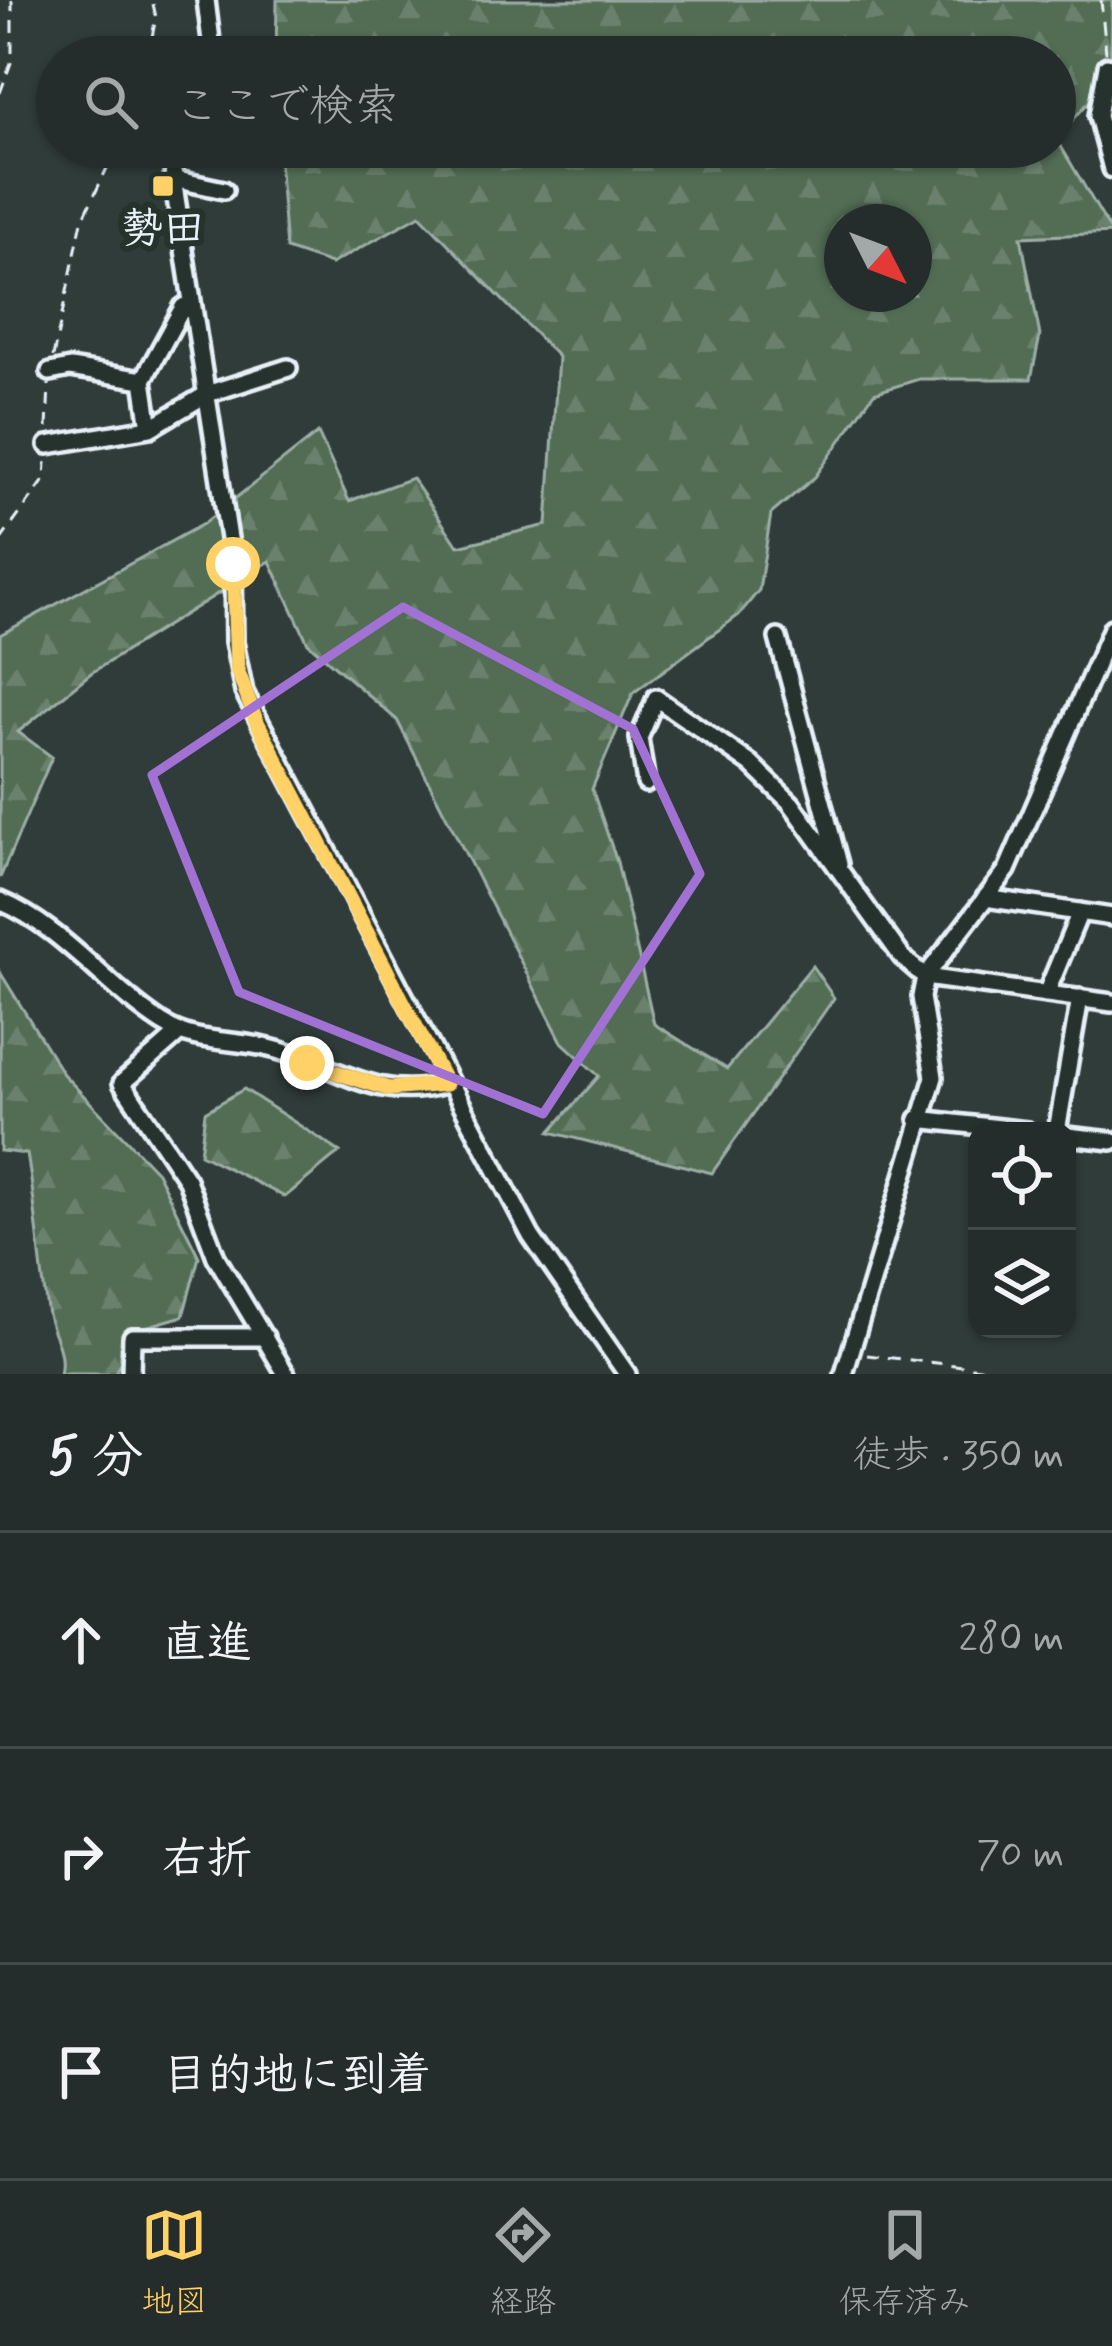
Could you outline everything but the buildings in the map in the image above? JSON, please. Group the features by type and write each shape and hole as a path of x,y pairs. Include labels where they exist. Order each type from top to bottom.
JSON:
{"street":[{"path":"206,0 210,36"},
{"path":"1110,67 1098,116 1112,169"},
{"path":"174,168 233,564 237,669 244,692 446,1084 531,1236 627,1374"},
{"path":"173,179 224,190"},
{"path":"150,428 143,380 183,307 191,302"},
{"path":"50,372 70,368 143,380"},
{"path":"48,445 150,428 207,394 288,368"},
{"path":"844,1374 934,1077 921,997 925,977 1007,870 1112,628"},
{"path":"778,638 841,873"},
{"path":"646,783 639,738 656,698 751,764 791,803 902,957 925,977 1112,1003"},
{"path":"985,898 1112,916"},
{"path":"0,901 52,932 179,1033 267,1047 333,1075 389,1089 446,1084"},
{"path":"1046,994 1080,912"},
{"path":"1059,1122 1080,998"},
{"path":"179,1033 122,1083 188,1180 215,1256 286,1374"},
{"path":"918,1119 968,1125"},
{"path":"1076,1137 1112,1141"},
{"path":"131,1374 132,1337 265,1337"}],"path":[{"path":"0,93 12,60 12,0"},
{"path":"152,0 156,17 152,36"},
{"path":"1101,0 1110,67"},
{"path":"0,542 45,479 50,372 82,221 108,168"},
{"path":"850,1354 1032,1374"}],"highlighted area":[{"path":"403,607 633,729 700,874 543,1114 239,992 152,775"}],"green space":[{"path":"277,0 1112,0 1109,64 1098,90 1076,116 1076,36 276,36"},
{"path":"280,168 1074,168 1112,233 1021,237 1040,336 1031,379 919,379 874,393 815,477 771,514 759,590 739,615 633,693 592,789 617,862 654,1024 727,1069 812,966 834,998 712,1173 550,1132 599,1076 562,1042 397,720 308,643 270,561 91,673 18,732 52,757 0,878 0,635 203,524 318,433 349,501 412,478 458,546 547,525 558,357 420,215 331,264 286,249"},
{"path":"0,972 63,1074 157,1172 199,1257 183,1316 135,1330 115,1374 60,1374 27,1154 0,1151"},
{"path":"244,1089 340,1152 285,1197 200,1154 205,1112"}],"place":[{"name":"勢田","path":"163,186"}],"route":[{"path":"233,564 234,642 244,692 446,1084 389,1089 307,1063"}]}
